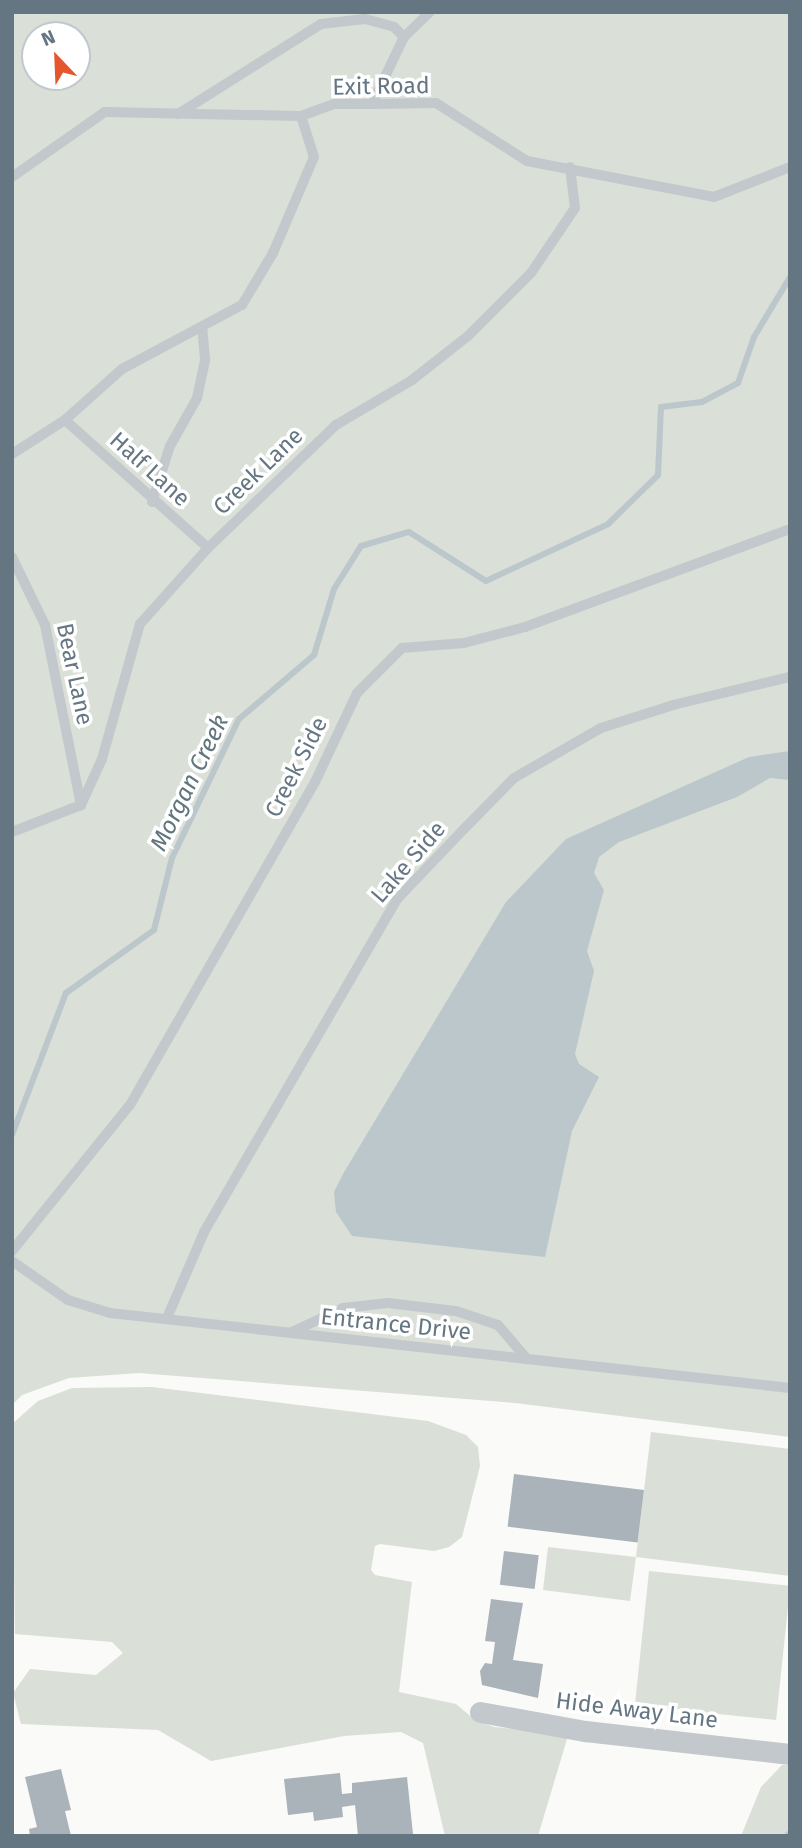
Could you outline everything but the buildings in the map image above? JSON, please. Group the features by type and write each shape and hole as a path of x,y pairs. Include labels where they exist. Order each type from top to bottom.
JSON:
{"street":[{"name":"Hide Away Lane","path":"480,1712 585,1731 790,1754"}],"lane":[{"path":"372,104 404,37 430,12"},
{"path":"178,114 321,24 365,19 394,27 404,37"},
{"name":"Exit Road","path":"12,177 106,112 301,116 334,104 436,103 527,161 570,167 714,197 790,167"},
{"path":"12,454 65,420 122,369 242,305 273,253 314,157 301,116"},
{"name":"Creek Lane","path":"81,805 102,758 140,624 208,548 335,425 412,380 468,337 531,273 575,208 570,167"},
{"path":"152,502 170,446 197,398 205,359 202,326"},
{"name":"Half Lane","path":"65,420 152,502 208,548"},
{"name":"Creek Side","path":"12,1251 130,1105 315,782 357,693 402,648 464,643 525,627 790,529"},
{"name":"Bear Lane","path":"12,557 45,625 81,805"},
{"name":"Lake Side","path":"167,1318 204,1232 397,899 514,778 601,728 673,705 790,677"},
{"path":"12,832 81,805"},
{"name":"Entrance Drive","path":"12,1261 68,1300 110,1313 790,1388"},
{"path":"291,1333 343,1307 388,1303 456,1311 498,1325 527,1359"}],"shaded area":[{"path":"12,12 790,12 790,1437 515,1403 139,1373 69,1378 22,1395 12,1405"},
{"path":"790,751 790,780 770,778 737,797 619,842 599,857 594,873 604,890 587,951 594,971 575,1054 579,1064 599,1077 572,1131 545,1257 352,1236 336,1212 334,1192 506,902 566,839 749,757"},
{"path":"152,1387 428,1421 466,1435 478,1447 480,1466 462,1537 449,1547 434,1551 380,1544 375,1546 371,1570 375,1575 412,1582 399,1692 456,1704 475,1720 494,1727 563,1734 567,1739 538,1836 445,1836 423,1743 401,1732 344,1736 211,1761 158,1730 21,1724 13,1693 30,1669 96,1675 123,1653 112,1642 15,1634 12,1424 38,1401 72,1388"},
{"path":"651,1432 790,1449 790,1576 636,1557"},
{"path":"548,1547 636,1557 630,1601 543,1590"},
{"path":"649,1571 790,1586 776,1720 635,1705"},
{"path":"782,1765 790,1765 790,1836 741,1836 761,1787"}],"waterway":[{"name":"Morgan Creek","path":"12,1135 66,993 154,930 172,858 239,719 314,655 334,589 361,546 409,532 486,581 608,524 658,475 661,407 702,402 738,383 754,337 790,277"}]}
